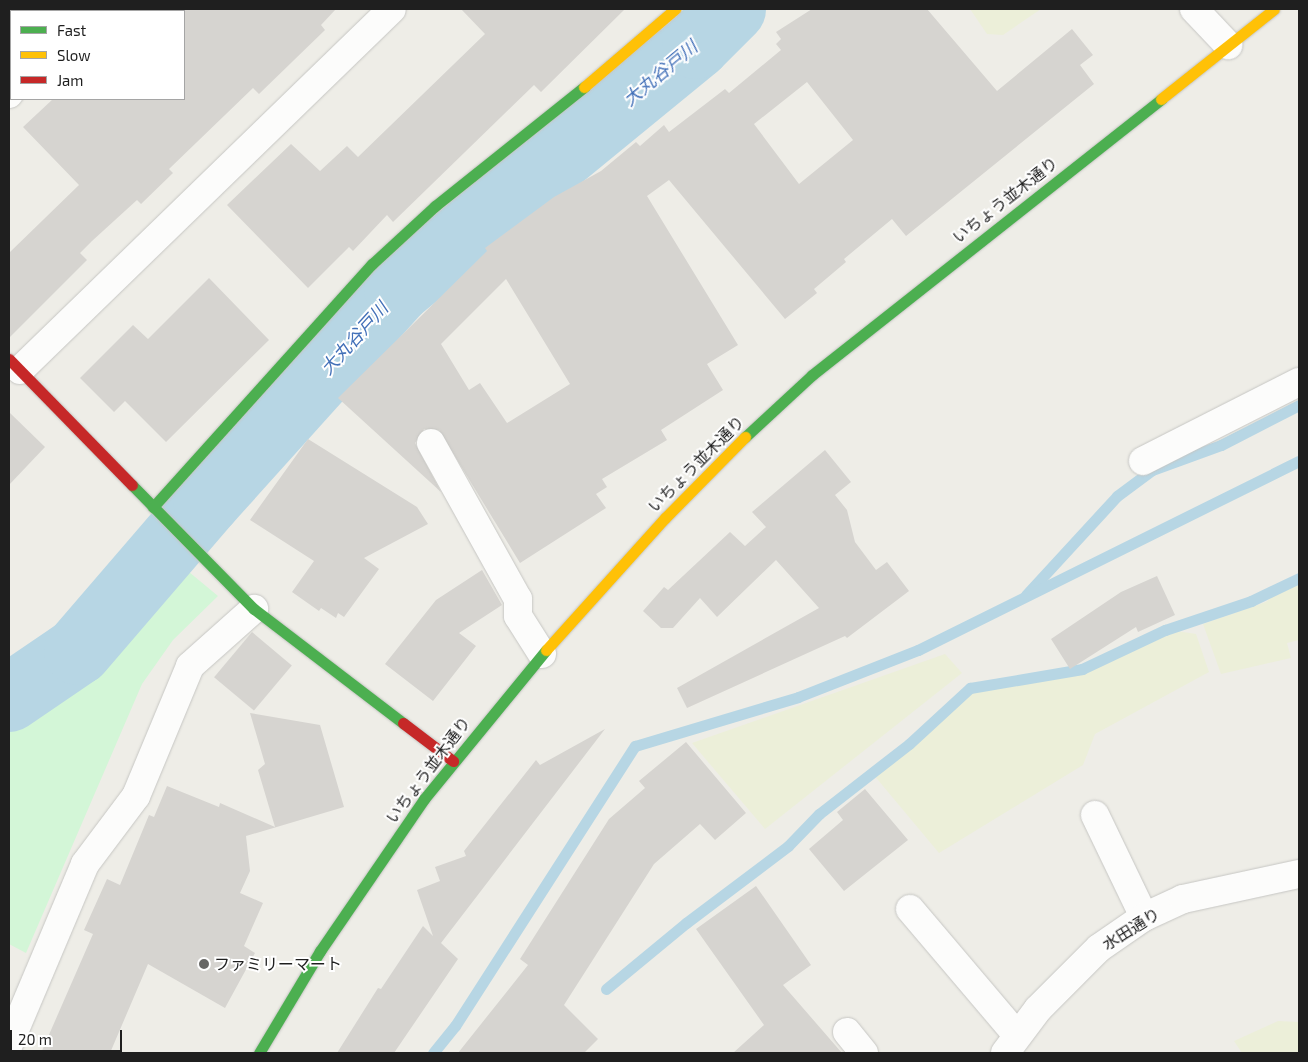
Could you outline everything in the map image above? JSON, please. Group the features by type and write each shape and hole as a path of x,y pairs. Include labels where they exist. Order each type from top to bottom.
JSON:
{"street":[{"path":"392,9 14,364 254,609 453,761"},
{"path":"157,511 372,264 435,206 548,118 675,9"},
{"path":"1194,9 1228,45"},
{"name":"いちょう並木通り","path":"259,1053 353,900 453,761 542,654 665,518 745,436 812,375 1274,9"},
{"path":"1143,461 1299,382"},
{"path":"431,443 518,599 518,616 542,654"},
{"path":"9,1044 85,864 136,796 190,666 254,609"},
{"path":"1095,815 1144,917"},
{"name":"水田通り","path":"1011,1044 1038,1009 1099,948 1144,917 1184,899 1299,874"},
{"path":"910,909 1011,1044"},
{"path":"847,1032 864,1053"}],"green space":[{"path":"970,9 1041,9 1003,35 987,34"},
{"path":"177,562 218,596 173,640 142,684 26,953 9,944 9,711 42,693 99,647"},
{"path":"1299,584 1299,640 1287,643 1291,658 1221,674 1203,624 1266,602 1274,594"},
{"path":"1170,630 1196,634 1209,672 1095,734 1083,765 939,853 873,774 925,734 971,691 1029,678 1064,678"},
{"path":"945,654 962,673 765,829 692,743"},
{"path":"1278,1021 1299,1022 1299,1053 1242,1053 1234,1041"}],"building":[{"path":"336,9 321,25 325,30 259,94 253,88 169,169 173,173 141,204 137,200 80,253 87,260 9,338 9,253 79,185 23,127 52,100 185,100 184,10"},
{"path":"461,9 625,9 541,92 534,85 393,222 387,215 353,251 349,247 308,288 227,205 291,144 320,171 347,146 358,157 485,34"},
{"path":"812,9 927,9 997,91 1072,29 1093,55 1080,65 1094,84 906,236 892,219 844,259 846,262 814,289 817,293 785,319 669,180 647,196 738,345 707,364 723,390 661,430 667,440 602,479 607,487 596,494 606,508 520,563 439,430 424,429 415,443 441,492 338,398 487,251 485,248 554,197 601,171 636,142 640,146 664,125 669,132 725,89 729,93 781,50 776,44 781,39 776,32","holes":["807,82 853,140 799,184 754,124","506,279 570,384 507,423 480,383 469,390 441,344"]},
{"path":"209,278 269,340 166,442 125,401 114,412 80,378 133,325 148,339"},
{"path":"9,412 45,447 9,485"},
{"path":"308,439 417,507 428,524 364,558 379,569 344,617 338,613 336,618 321,608 319,611 292,592 314,561 250,520"},
{"path":"825,450 851,482 835,495 847,510 855,542 876,570 887,562 909,591 847,638 845,636 687,708 677,688 819,608 776,560 717,617 700,598 673,628 661,628 643,611 664,587 668,590 730,532 745,546 766,527 752,512"},
{"path":"482,570 502,605 459,633 476,646 433,701 385,664 436,600"},
{"path":"1157,576 1175,615 1138,632 1136,627 1070,669 1051,639 1121,592"},
{"path":"252,632 292,665 254,711 214,677"},
{"path":"250,713 320,725 344,807 246,836 250,871 240,893 263,903 244,946 255,953 225,1008 148,964 110,1053 41,1053 93,934 84,930 107,879 120,885 149,815 154,817 167,786 219,807 220,803 275,827 258,770 265,764"},
{"path":"605,729 441,943 458,959 394,1053 337,1053 378,988 381,989 423,926 433,936 417,890 440,881 435,867 466,856 464,851 536,760 540,765"},
{"path":"686,742 746,813 715,840 700,824 654,864 564,1005 598,1039 584,1053 458,1053 528,965 520,959 609,819 645,788 639,781"},
{"path":"865,789 908,840 844,891 809,849 843,820 837,812"},
{"path":"756,886 811,965 783,985 842,1053 733,1053 764,1025 696,929"}],"waterway":[{"name":"大丸谷戸川","path":"9,698 78,651 207,501 398,289 696,45 732,9"},
{"path":"1026,595 1117,496 1152,470 1221,445 1299,405"},
{"path":"433,1053 455,1026 635,746 798,697 918,650 1299,461"},
{"path":"606,989 686,923 788,846 819,814 909,744 970,688 1082,669 1165,630 1251,601 1299,578"}],"traffic: fast":[{"path":"153,507 372,264 435,206 584,87"},
{"path":"745,437 812,375 1161,99"},
{"path":"132,485 254,609 403,723"},
{"path":"259,1053 320,951 424,799 546,650"}],"traffic: slow":[{"path":"584,87 675,9"},
{"path":"1161,99 1274,9"},
{"path":"546,650 665,518 745,437"}],"traffic: jam":[{"path":"9,359 132,485"},
{"path":"403,723 453,761"}],"place":[{"name":"ファミリーマート","path":"204,964"}]}
